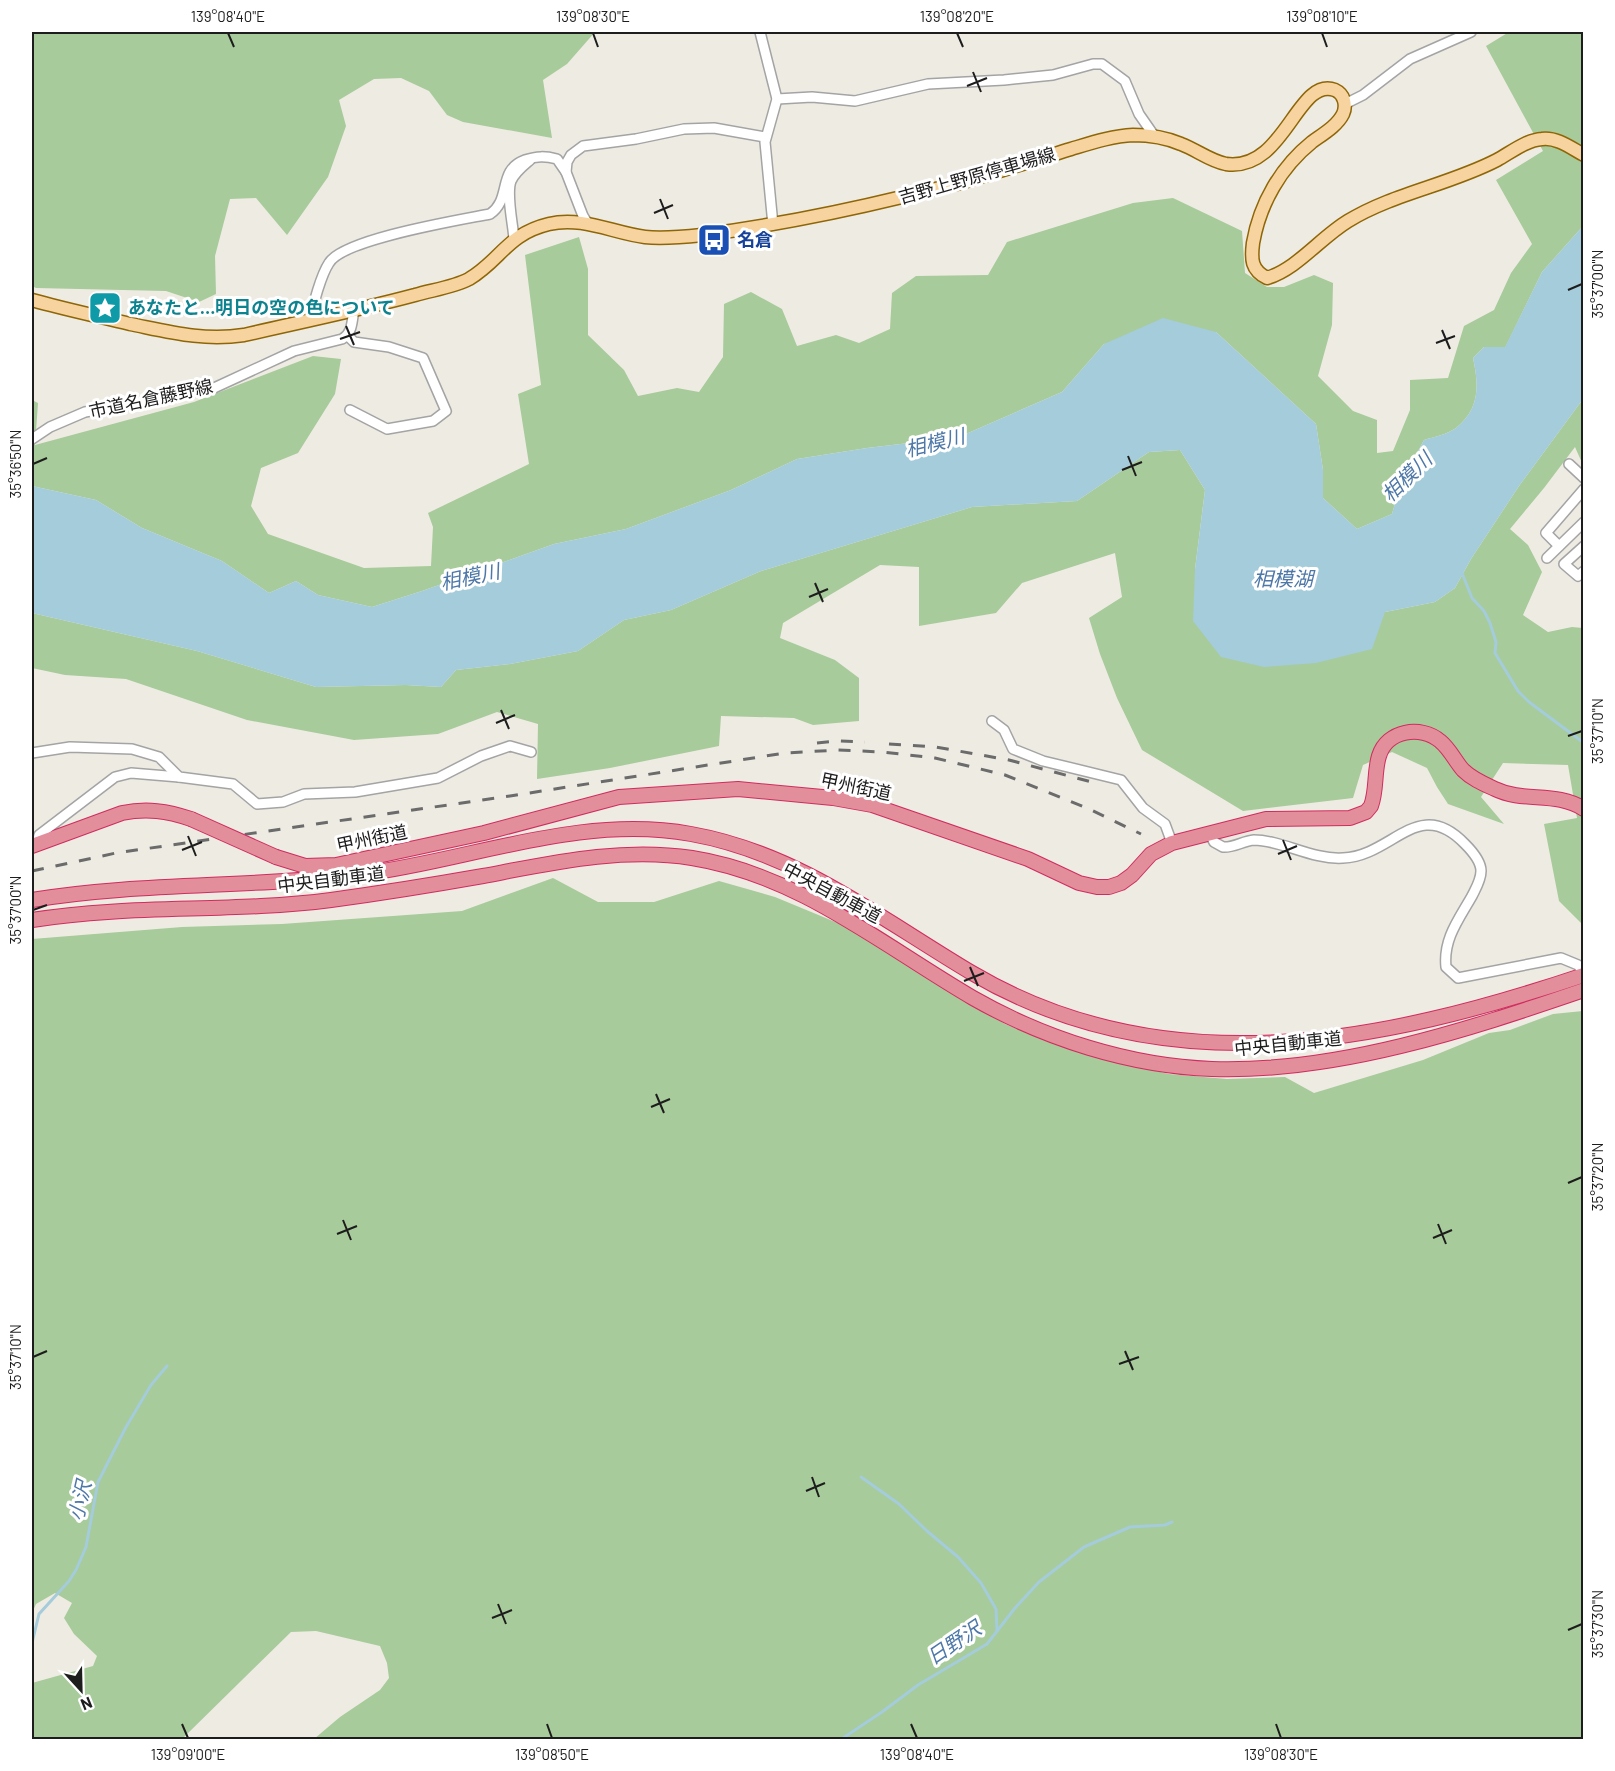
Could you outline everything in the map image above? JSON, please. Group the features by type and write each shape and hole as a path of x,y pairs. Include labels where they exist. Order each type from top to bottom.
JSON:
{"highway":[{"name":"甲州街道","path":"34,845 122,813 136,810 160,811 191,819 276,858 305,866 336,865 484,833 620,797 738,789 833,798 872,805 1012,853 1079,883 1109,887 1121,883 1132,875 1150,854 1172,843 1266,819 1341,819 1366,812 1371,806 1379,755 1385,745 1399,734 1407,732 1434,736 1449,750 1464,771 1480,783 1498,791 1513,795 1565,799 1584,809"},
{"name":"中央自動車道","path":"32,900 96,892 364,874 525,842 591,831 623,829 685,832 742,846 795,867 861,903 1011,995 1065,1017 1115,1030 1169,1040 1220,1044 1284,1042 1354,1034 1390,1028 1484,1005 1584,974"},
{"name":"中央自動車道","path":"32,920 85,912 285,905 430,885 598,856 666,855 716,863 768,879 853,922 973,998 1047,1033 1103,1051 1167,1064 1215,1069 1266,1067 1333,1060 1385,1049 1584,990"}],"main road":[{"name":"吉野上野原停車場線","path":"32,300 200,338 244,335 468,280 514,239 534,228 563,221 575,221 644,237 668,238 773,225 968,181 1116,137 1130,135 1155,137 1180,143 1222,163 1243,163 1272,147 1313,94 1332,89 1343,97 1345,105"},
{"path":"1345,105 1339,120 1295,157 1283,171 1266,200 1259,218 1252,264 1258,273 1267,278 1287,270 1319,241 1348,221 1390,202 1466,175 1528,143 1541,139 1552,139 1562,142 1581,154"}],"street":[{"path":"760,32 777,99 765,136 773,225"},
{"path":"1345,105 1363,95 1410,59 1471,32"},
{"path":"777,99 812,97 855,101 928,84 1053,75 1093,64 1102,64 1125,81 1139,114 1155,137"},
{"path":"566,172 567,162 571,155 583,146 636,139 684,129 714,128 765,136"},
{"path":"310,320 329,262 339,252 383,237 490,214 498,208 502,200 505,181 516,163 544,156 557,159 566,172 588,224"},
{"path":"514,239 509,200 510,183 517,172 534,157"},
{"path":"350,410 387,429 433,421 446,411 423,358 389,347 354,342 348,336 354,309"},
{"name":"市道名倉藤野線","path":"32,439 50,427 85,412 214,388 294,351 348,336"},
{"path":"1569,464 1584,478"},
{"path":"1559,546 1546,533 1584,489"},
{"path":"1547,558 1584,522"},
{"path":"1584,546 1564,564 1578,576 1584,571"},
{"path":"992,721 1004,730 1012,749 1043,761 1121,780 1143,808 1165,824 1172,843"},
{"path":"34,845 39,835 116,777 131,773 232,784 257,804 283,802 304,794 355,792 438,778 481,756 510,746 531,752"},
{"path":"32,753 70,747 132,749 159,757 179,777"},
{"path":"1210,834 1214,842 1223,847 1253,840 1320,856 1341,858 1367,853 1418,825 1436,825 1446,828 1457,835 1479,861 1482,868 1476,889 1447,942 1444,954 1446,967 1458,978 1561,958 1578,965 1584,974"}],"green space":[{"path":"32,32 595,32 567,64 543,80 552,138 463,122 447,115 429,91 401,78 374,79 339,100 346,126 328,177 287,235 256,198 230,199 215,256 216,294 199,302 166,291 36,288 32,286"},
{"path":"1509,32 1583,32 1584,175 1581,180 1583,226 1542,272 1505,348 1484,347 1473,358 1477,387 1470,413 1456,428 1424,440 1401,483 1392,514 1357,529 1323,498 1323,470 1316,424 1216,332 1104,344 1062,392 959,437 797,459 731,490 626,529 554,544 372,607 318,595 296,581 269,593 222,561 142,528 96,500 32,486 32,400 38,403 35,445 194,402 313,356 341,359 335,394 298,453 261,468 251,506 268,534 364,568 431,566 433,527 428,513 529,464 518,394 541,385 525,255 579,237 588,269 588,335 624,370 638,396 677,388 699,392 723,357 724,304 751,292 782,309 797,346 836,335 859,343 890,329 892,293 916,276 988,275 1007,242 1133,203 1173,198 1242,231 1245,273 1267,287 1284,287 1314,275 1333,283 1332,325 1318,376 1353,411 1377,420 1377,453 1393,451 1410,410 1410,380 1448,378 1464,326 1494,310 1511,273 1532,244 1496,180 1543,151 1486,46"},
{"path":"1583,399 1583,465 1575,447 1510,529 1528,545 1542,572 1523,615 1548,632 1572,627 1583,628 1583,925 1559,901 1544,824 1577,818 1568,765 1503,763 1481,797 1504,824 1448,804 1427,768 1392,752 1363,765 1353,798 1243,811 1142,750 1117,698 1089,618 1122,597 1115,553 1022,583 996,613 919,626 919,567 880,565 783,623 780,638 835,660 859,678 859,721 813,725 794,718 721,716 719,746 610,768 537,779 538,724 497,712 438,734 354,740 247,720 126,679 65,675 32,668 32,613 197,651 316,687 406,685 441,687 456,670 510,664 578,651 624,620 671,610 761,571 972,507 1077,501 1149,452 1180,450 1205,490 1195,569 1385,612 1435,602 1455,588 1471,559 1519,486"},
{"path":"553,878 598,902 654,902 719,881 775,897 845,926 1005,1024 1053,1043 1096,1057 1169,1074 1227,1079 1285,1077 1314,1093 1423,1060 1489,1033 1510,1030 1553,1014 1583,1011 1583,1739 314,1739 340,1717 380,1690 389,1678 387,1663 380,1646 316,1631 291,1632 182,1739 32,1739 32,1683 93,1666 97,1656 74,1634 64,1618 72,1603 55,1593 36,1604 32,1613 32,939 182,927 282,924 462,911"}],"water":[{"name":"相模湖","path":"1583,226 1583,399 1519,486 1471,559 1455,588 1435,602 1385,612 1372,649 1316,663 1264,667 1221,657 1193,621 1195,569 1205,490 1180,450 1149,452 1077,501 972,507 761,571 671,610 624,620 578,651 510,664 456,670 441,687 406,685 316,687 197,651 32,613 32,486 96,500 142,528 222,561 269,593 296,581 318,595 372,607 554,544 626,529 731,490 797,459 959,437 1062,392 1104,344 1163,318 1216,332 1316,424 1323,470 1323,498 1357,529 1392,514 1401,483 1424,440 1456,428 1470,413 1477,387 1473,358 1484,347 1505,347 1542,272"}],"waterway":[{"path":"1462,573 1472,598 1484,611 1490,623 1496,642 1495,653 1518,691 1529,702 1584,743"},
{"name":"小沢","path":"32,1643 39,1614 69,1581 86,1547 98,1482 126,1427 151,1385 167,1366"},
{"name":"日野沢","path":"861,1477 899,1504 958,1557 981,1583 996,1609 997,1631"},
{"path":"840,1740 918,1685 987,1644 1039,1582 1084,1547 1130,1527 1165,1525 1172,1522"}],"railway":[{"path":"817,743 865,742"},
{"path":"889,744 936,747 1009,760 1099,784"},
{"path":"32,871 116,853 510,796 785,753 838,750 935,758 1005,775 1087,808 1141,834"}],"place":[{"name":"名倉","path":"714,240"},
{"name":"あなたと…明日の空の色について","path":"105,308"}],"water label":[{"name":"相模川","path":"935,443"},
{"name":"相模川","path":"1407,477"},
{"name":"相模川","path":"470,577"}]}
